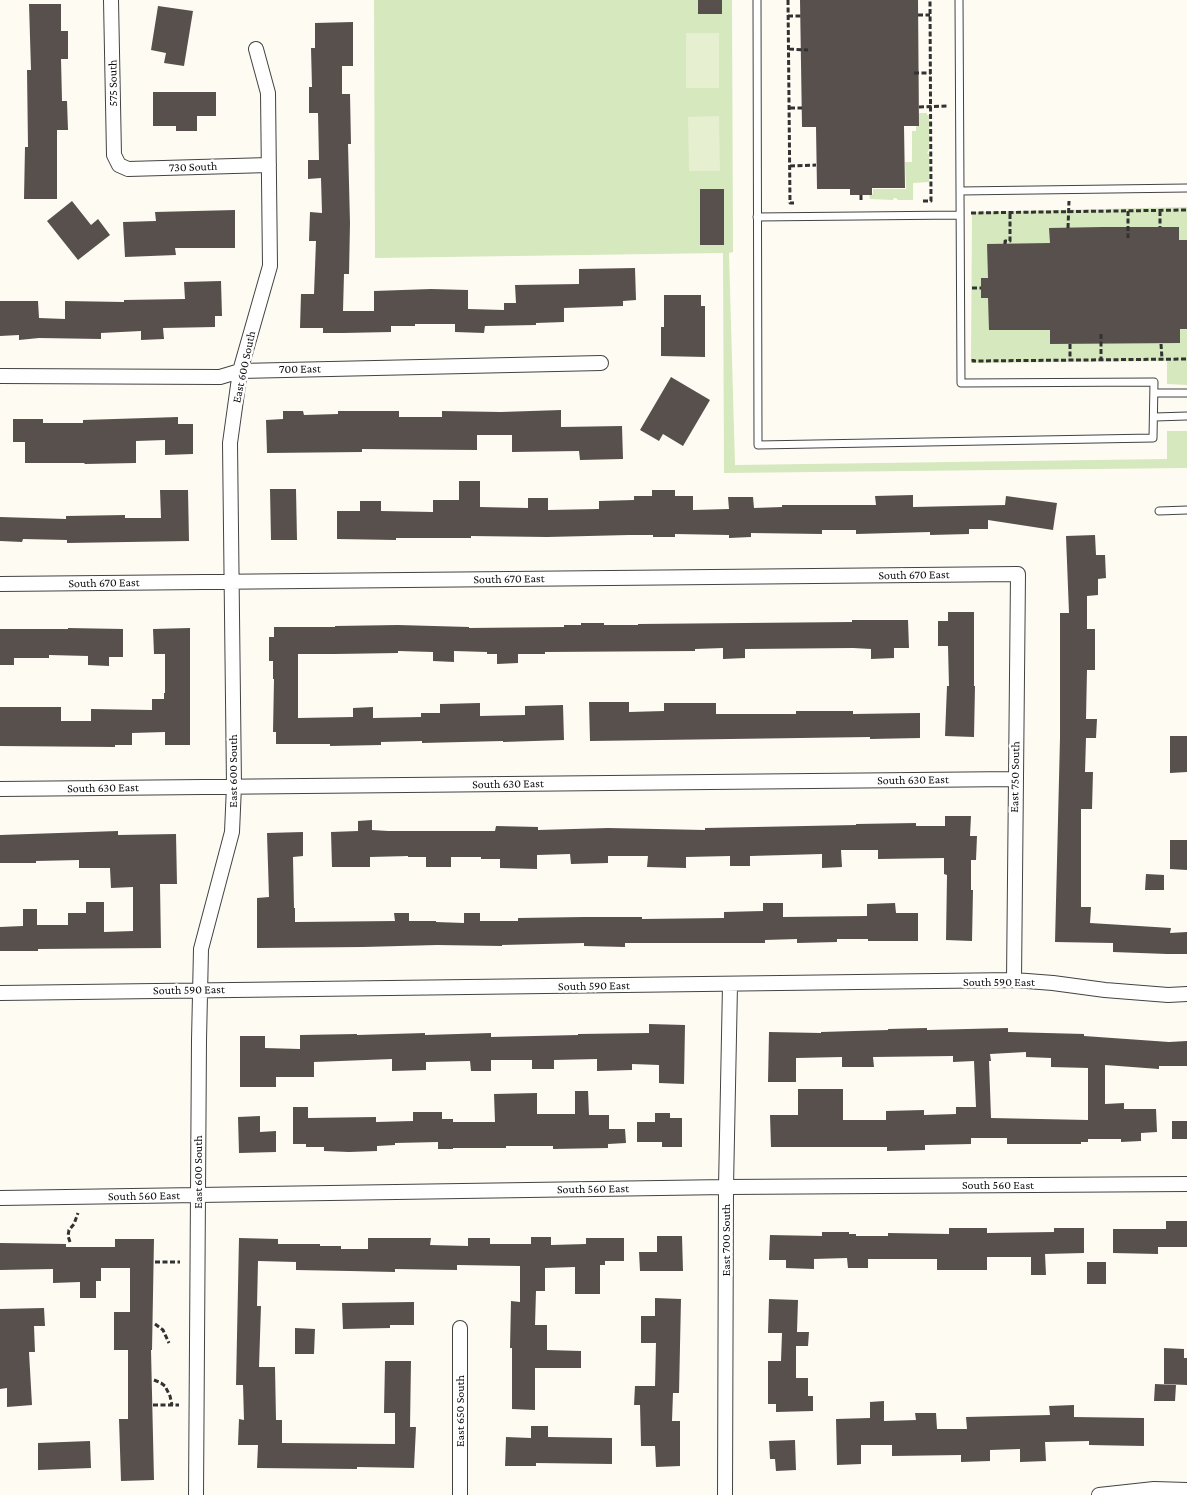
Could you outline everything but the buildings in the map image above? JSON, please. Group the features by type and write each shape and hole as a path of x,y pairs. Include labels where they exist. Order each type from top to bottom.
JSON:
{"street":[{"name":"575 South","path":"111,0 114,155 119,166"},
{"name":"East 600 South","path":"196,1495 199,990 201,949 232,832 234,786 230,443 240,371 270,266 268,93 256,50"},
{"name":"730 South","path":"119,166 128,169 269,165"},
{"name":"700 East","path":"0,376 220,377 240,371 601,362"},
{"name":"South 670 East","path":"0,584 1018,574"},
{"name":"East 750 South","path":"1014,980 1018,574"},
{"name":"South 630 East","path":"0,789 1015,779"},
{"name":"South 590 East","path":"0,993 1014,980 1105,990 1187,994"},
{"name":"East 700 South","path":"725,1495 726,1187 730,985"},
{"name":"South 560 East","path":"0,1198 726,1187 1187,1184"},
{"name":"East 650 South","path":"460,1328 460,1495"},
{"path":"1099,1495 1154,1489 1187,1490"}],"lane":[{"path":"757,0 758,445 1154,438 1154,382 961,383 959,0"},
{"path":"960,191 1187,188"},
{"path":"757,217 960,215"},
{"path":"1154,393 1187,393"},
{"path":"1155,417 1187,416"},
{"path":"1159,511 1187,510"}],"path":[{"path":"788,0 790,203 799,203"},
{"path":"922,201 931,201 930,0"},
{"path":"918,15 930,15"},
{"path":"788,16 801,16"},
{"path":"789,50 808,50"},
{"path":"914,73 931,73"},
{"path":"919,107 960,106"},
{"path":"790,108 802,108"},
{"path":"790,166 816,166"},
{"path":"1068,228 1069,189"},
{"path":"861,195 861,202"},
{"path":"852,202 870,202"},
{"path":"1160,210 1160,227"},
{"path":"971,222 971,212 1187,210"},
{"path":"1128,211 1128,238"},
{"path":"1005,244 1005,241 1010,241 1010,212"},
{"path":"972,279 972,288 981,288"},
{"path":"1101,334 1101,360"},
{"path":"1070,344 1070,360"},
{"path":"1162,344 1162,359"},
{"path":"973,352 973,361 1187,359"},
{"path":"70,1242 69,1230 74,1224 78,1213"},
{"path":"155,1262 180,1262"},
{"path":"155,1324 163,1330 169,1343"},
{"path":"154,1380 165,1386 172,1405"},
{"path":"153,1405 179,1405"}],"green space":[{"path":"374,0 732,0 733,252 729,253 735,465 1167,459 1167,431 1187,431 1187,468 724,473 723,253 375,258"},
{"path":"686,33 719,33 719,88 686,88"},
{"path":"919,113 927,113 929,115 929,150 927,153 929,154 929,182 913,183 913,200 898,200 896,198 893,200 870,199 869,195 872,195 873,189 906,189 905,162 912,162 912,131 916,131 916,126 919,126"},
{"path":"719,116 720,171 689,171 688,117"},
{"path":"1187,207 1187,385 1167,384 1167,361 971,363 972,212"}]}
